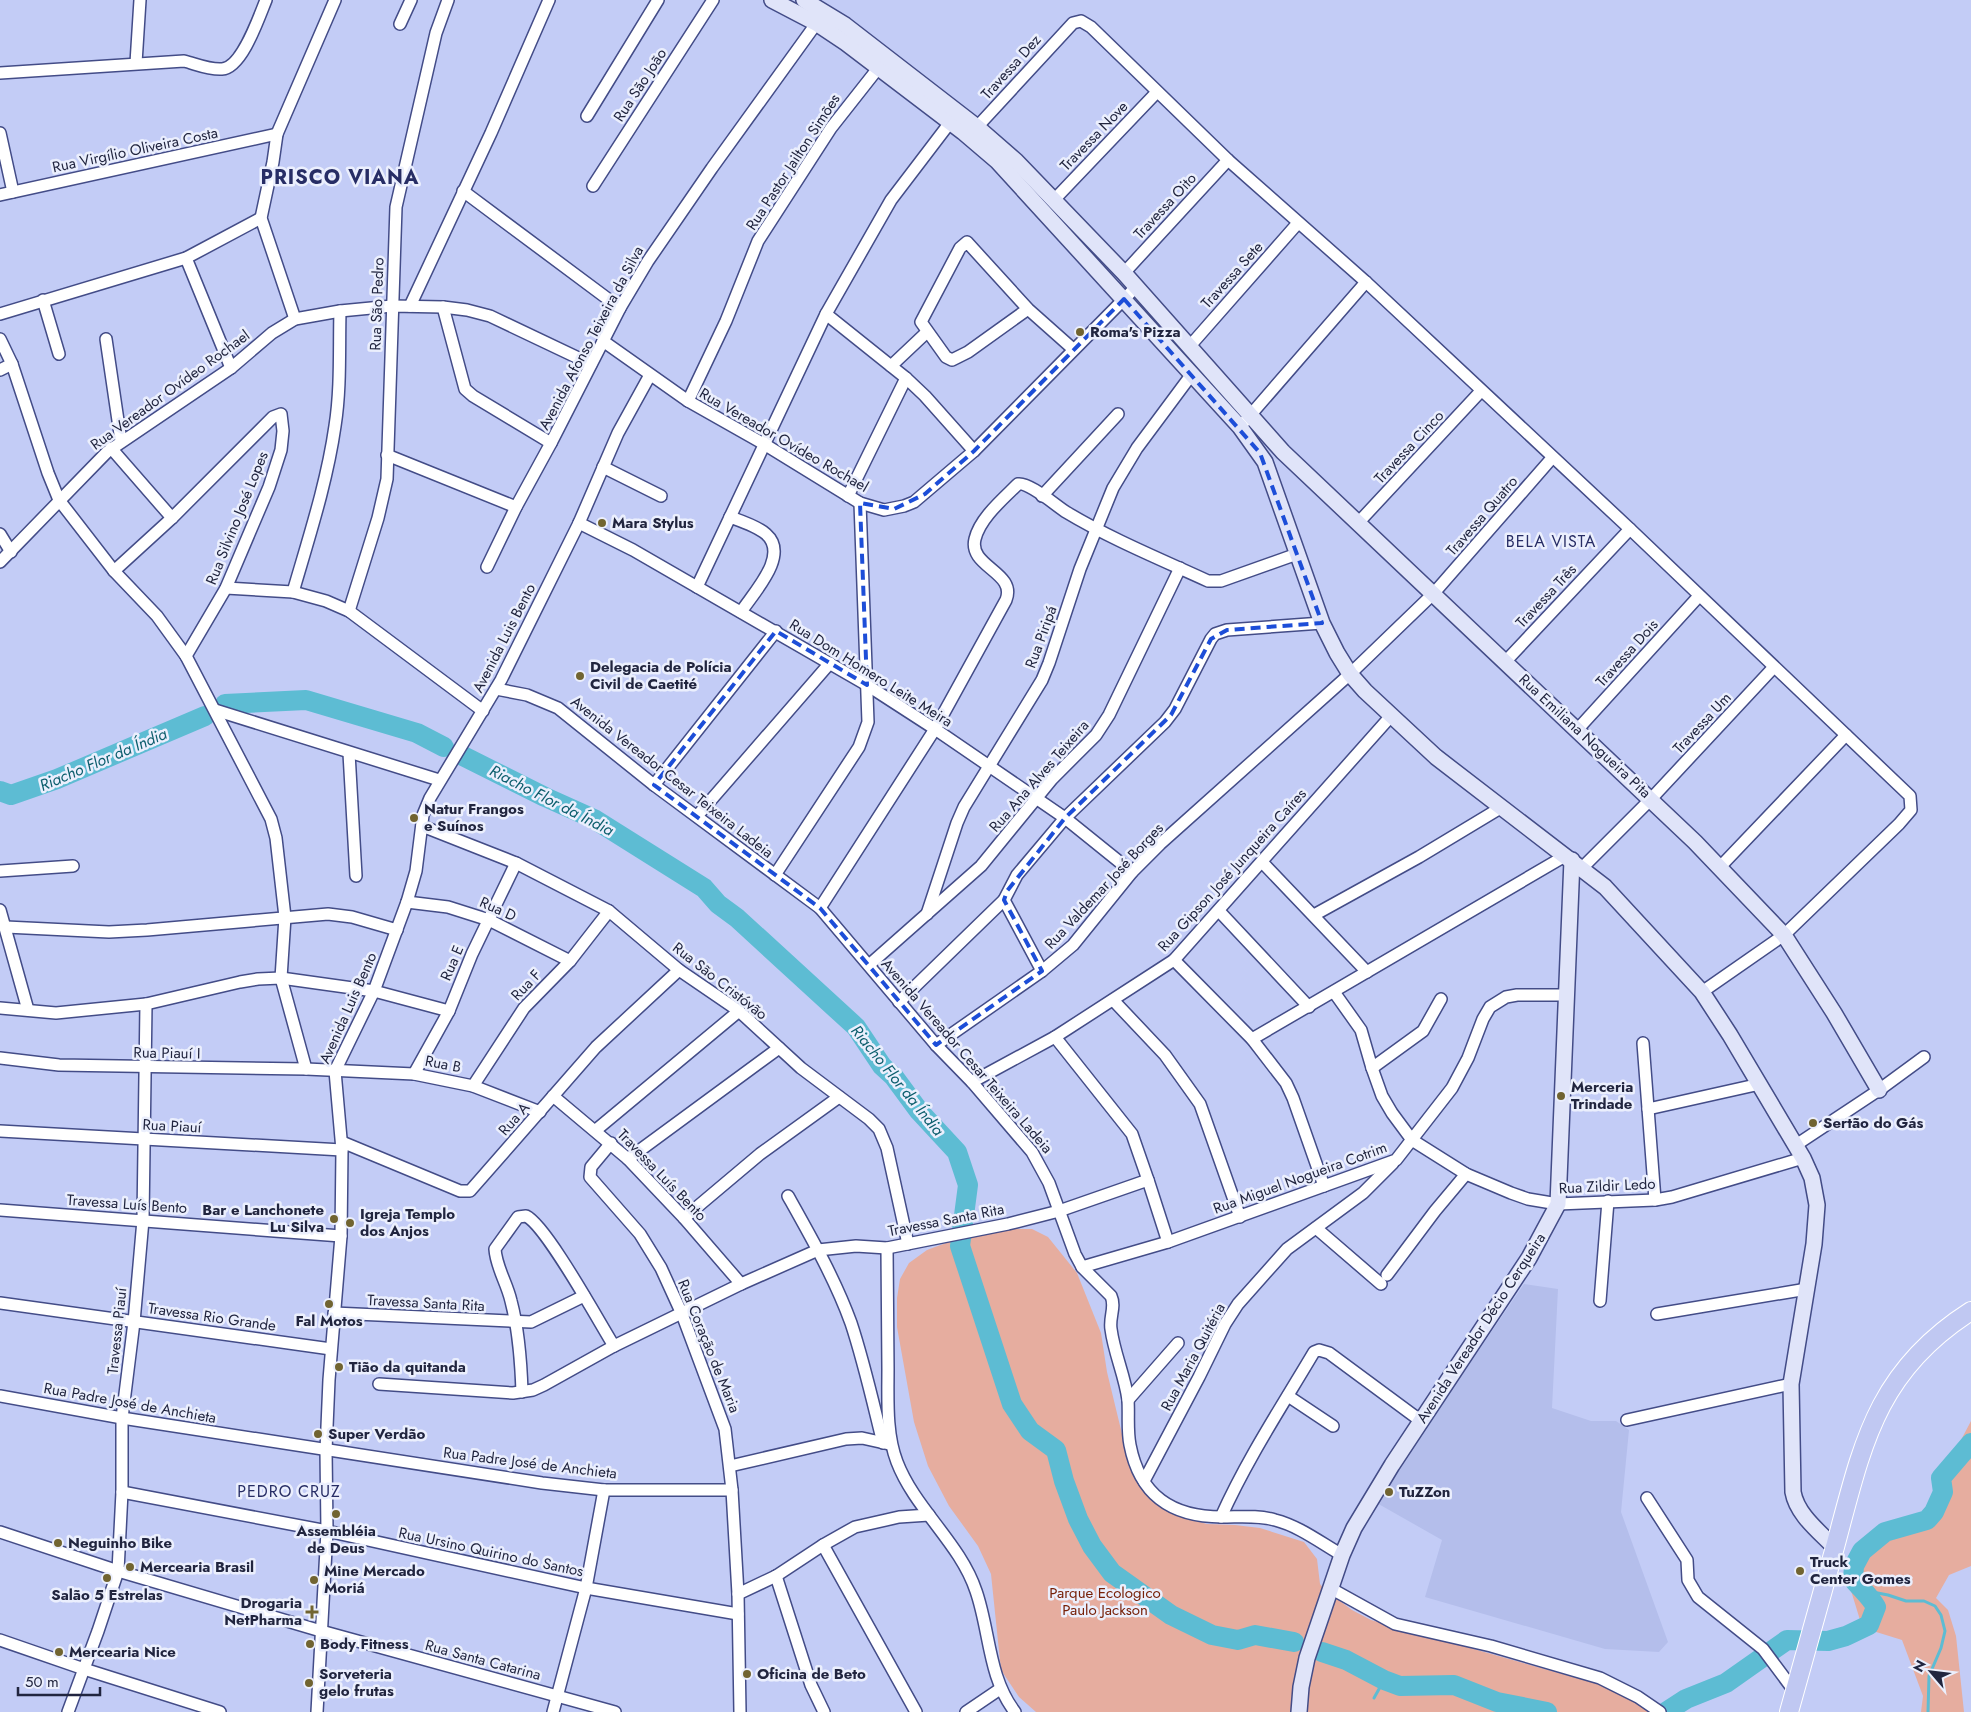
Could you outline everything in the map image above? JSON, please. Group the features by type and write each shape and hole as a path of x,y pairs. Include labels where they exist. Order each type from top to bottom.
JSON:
{"main road":[{"path":"1789,1712 1856,1469 1870,1428 1881,1404 1907,1366 1948,1327 1971,1312"}],"street":[{"path":"136,63 140,0"},
{"path":"0,73 184,61 221,69 232,66 241,55 266,0"},
{"path":"295,319 262,218 277,134 335,0"},
{"path":"400,24 411,0"},
{"name":"Rua São Pedro","path":"349,611 387,479 396,207 436,33 448,0"},
{"path":"410,306 491,133 549,0"},
{"path":"587,116 658,0"},
{"name":"Rua São João","path":"593,186 714,0"},
{"path":"772,0 845,25 882,62 954,118 997,161 1192,374 1245,421"},
{"path":"804,0 820,17"},
{"name":"Avenida Afonso Teixeira da Silva","path":"487,568 516,508 620,308 659,244 820,17"},
{"name":"Travessa Dez","path":"977,127 1068,28 1077,21 1091,27 1157,92"},
{"name":"Rua Pastor Jailton Simões","path":"688,401 726,321 758,241 831,128 882,62"},
{"path":"1157,92 1298,224 1366,282 1630,529 1910,796 1911,810 1899,824 1784,935 1702,992"},
{"name":"Travessa Nove","path":"1053,201 1157,92"},
{"path":"954,118 977,127 1016,161 1124,273 1189,346 1245,421 1265,462 1322,623 1350,674 1390,716 1436,757 1605,887 1702,992 1760,1084 1800,1151 1812,1178 1817,1205 1814,1244 1792,1384 1794,1498 1803,1514 1835,1548"},
{"path":"697,587 826,314 891,200 954,118"},
{"path":"0,133 13,192"},
{"name":"Rua Virgílio Oliveira Costa","path":"0,195 277,134"},
{"name":"Travessa Oito","path":"1124,273 1228,160"},
{"path":"463,191 620,308"},
{"path":"0,314 186,258 262,218"},
{"name":"Travessa Sete","path":"1189,346 1298,224"},
{"path":"1028,309 968,352 952,360 946,357 922,323 923,316 965,242 972,245 1028,309 1073,349"},
{"path":"186,258 231,368"},
{"path":"1245,421 1366,282"},
{"name":"Rua Vereador Ovídeo Rochael","path":"603,341 688,401 764,444 860,503 884,510 904,506 924,494 974,451 1136,287"},
{"path":"43,300 60,354"},
{"name":"Rua Vereador Ovídeo Rochael","path":"0,562 59,500 116,445 231,368 272,333 295,319 340,311 392,306 443,307 467,310 490,316 591,364"},
{"path":"443,307 465,389 473,396 551,443"},
{"path":"293,592 321,496 335,426 339,382 340,311"},
{"path":"826,314 906,378 925,396 974,451"},
{"path":"891,366 927,332"},
{"path":"0,339 12,364 48,473 59,500 114,570 157,616 186,656 271,819 276,838 285,917 281,978 306,1069"},
{"path":"106,339 116,445 172,518 114,570"},
{"path":"0,370 12,364"},
{"name":"Rua Piripá","path":"927,914 960,815 988,766 1042,680 1049,664 1080,569 1113,488 1128,461 1192,374"},
{"name":"Avenida Luis Bento","path":"317,1712 327,1531 326,1450 331,1349 342,1236 342,1146 335,1071 374,990 407,902 416,870 427,805 439,780 496,689 579,522 618,433 650,375"},
{"path":"848,496 906,378"},
{"name":"Travessa Cinco","path":"1358,524 1481,390"},
{"name":"Rua Silvino José Lopes","path":"172,518 273,416 281,414 283,431 277,466 226,588 186,656"},
{"path":"1042,496 1118,414"},
{"name":"Rua Emiliana Nogueira Pita","path":"1245,421 1284,452 1651,799 1784,935 1880,1090"},
{"path":"387,455 516,508"},
{"name":"Travessa Quatro","path":"1350,674 1434,593 1552,458"},
{"path":"604,467 661,496"},
{"path":"820,908 935,729 1009,592 1006,583 978,557 974,546 975,538 985,519 1015,486 1024,484 1096,528 1208,581 1221,581 1297,554"},
{"path":"775,874 859,748 868,722 860,503"},
{"path":"730,517 765,533 774,544 775,555 771,567 741,612"},
{"name":"Rua Dom Homero Leite Meira","path":"579,522 633,550 867,685 1065,818 1132,872"},
{"name":"Travessa Três","path":"1506,662 1630,529"},
{"path":"0,534 11,552"},
{"name":"Rua Ana Alves Teixeira","path":"869,966 981,866 1052,779 1096,735 1103,725 1180,568"},
{"path":"226,588 293,592 326,601 349,611 483,711"},
{"name":"Travessa Dois","path":"1577,730 1699,596"},
{"path":"899,1002 1004,900 1017,875 1065,818 1165,722 1175,708 1206,646 1216,634 1227,630 1322,623"},
{"path":"654,785 776,631"},
{"path":"698,815 830,663"},
{"name":"Travessa Um","path":"1252,1040 1367,972 1573,861 1651,799 1774,667"},
{"name":"Rua Valdemar José Borges","path":"936,1045 1042,971 1073,945 1132,872 1160,844 1350,674"},
{"name":"Avenida Vereador Cesar Teixeira Ladeia","path":"496,689 533,697 558,708 654,785 698,815 820,908 936,1045 972,1082 1032,1152 1043,1169 1075,1254 1082,1267 1111,1296 1113,1301 1111,1331 1128,1400 1128,1436 1132,1453 1144,1481 1157,1496 1176,1510 1199,1516 1255,1516 1275,1520 1296,1529 1342,1555"},
{"path":"215,710 439,780"},
{"name":"Rua Gipson José Junqueira Caíres","path":"972,1082 1055,1037 1174,960 1390,716"},
{"path":"1720,868 1846,735"},
{"path":"349,753 356,876"},
{"path":"1314,915 1419,857 1502,807"},
{"name":"Rua São Cristóvão","path":"422,826 516,863 609,911 679,970 739,1011 816,1080 869,1119 882,1137 887,1148 908,1244"},
{"name":"Avenida Vereador Décio Cerqueira","path":"1299,1712 1301,1687 1307,1658 1330,1588 1354,1528 1529,1258 1558,1204 1565,995 1573,861"},
{"path":"1262,862 1367,972"},
{"name":"Rua E","path":"414,1074 449,1011 472,954 516,863"},
{"path":"0,871 73,866"},
{"path":"1004,900 1042,971"},
{"name":"Rua D","path":"407,902 448,906 489,920 570,962"},
{"path":"0,910 28,1010"},
{"name":"Rua F","path":"473,1086 524,1008 570,962 609,911"},
{"path":"1219,911 1309,1007"},
{"path":"6,927 118,931 328,914 341,915 397,930"},
{"path":"1174,960 1252,1040 1286,1083 1324,1186"},
{"name":"Rua A","path":"342,1146 467,1192 474,1188 608,1034 679,970"},
{"path":"0,1008 56,1013 146,1004 240,982 281,978 374,990 449,1011"},
{"name":"Rua Zildir Ledo","path":"1334,992 1358,1023 1364,1036 1372,1068 1382,1096 1412,1140 1466,1174 1528,1199 1558,1204 1655,1200 1672,1197 1800,1151 1924,1056"},
{"name":"Rua Miguel Nogueira Cotrim","path":"1082,1267 1168,1242 1396,1160 1452,1088 1468,1058 1483,1019 1490,1007 1506,997 1517,995 1565,995"},
{"path":"1113,1000 1165,1055 1200,1104 1240,1217"},
{"path":"1372,1068 1423,1031 1441,1000"},
{"name":"Travessa Piauí","path":"68,1712 118,1571 122,1492 122,1418 134,1322 143,1220 146,1004"},
{"path":"596,1130 739,1011"},
{"path":"1055,1037 1132,1134 1168,1242"},
{"path":"1643,1043 1655,1200"},
{"path":"628,1160 779,1048"},
{"name":"Rua Piauí I","path":"0,1058 59,1065 335,1071"},
{"name":"Rua B","path":"335,1071 414,1074 473,1086 540,1112"},
{"path":"1648,1109 1760,1084"},
{"name":"Travessa Luís Bento","path":"553,1096 611,1143 684,1218 741,1284"},
{"path":"684,1218 760,1154 839,1097"},
{"name":"Rua Piauí","path":"0,1131 144,1139 342,1146"},
{"name":"Rua Coração de Maria","path":"611,1143 591,1168 590,1177 640,1234 661,1268 682,1314 725,1429 732,1490 738,1594 740,1712"},
{"name":"Rua Maria Quitéria","path":"1144,1481 1225,1324 1238,1304 1287,1249 1363,1193 1396,1160"},
{"path":"1316,1228 1384,1280 1435,1211 1466,1174"},
{"name":"Travessa Santa Rita","path":"379,1384 522,1392 533,1390 614,1346 741,1284 818,1250 856,1246 886,1248 1016,1222 1059,1211 1148,1180"},
{"path":"788,1196 818,1250 850,1321 888,1444 903,1476 972,1578 1000,1689 1014,1712"},
{"path":"1600,1301 1608,1201"},
{"name":"Travessa Luís Bento","path":"0,1210 342,1236"},
{"path":"522,1392 516,1322 510,1298 497,1263 495,1249 518,1217 526,1216 538,1225 614,1346"},
{"path":"886,1248 888,1444"},
{"path":"1657,1314 1807,1289"},
{"name":"Travessa Santa Rita","path":"334,1313 530,1322 584,1296"},
{"name":"Travessa Rio Grande","path":"0,1303 331,1349"},
{"path":"1128,1400 1178,1343"},
{"path":"1221,1517 1235,1487 1314,1352 1323,1350 1330,1353 1421,1422"},
{"path":"1628,1420 1792,1384"},
{"name":"Rua Padre José de Anchieta","path":"0,1396 122,1418 542,1483 604,1490 732,1490"},
{"path":"1288,1396 1333,1426"},
{"path":"730,1466 857,1437 888,1444"},
{"path":"553,1712 586,1588 604,1490"},
{"name":"Rua Ursino Quirino do Santos","path":"122,1492 327,1531 586,1588 738,1614"},
{"path":"1647,1498 1687,1560 1688,1580 1698,1597 1762,1649 1795,1692"},
{"path":"738,1594 776,1576 823,1545 856,1528 898,1517 929,1515"},
{"name":"Rua Santa Catarina","path":"0,1532 118,1571 321,1631 614,1712"},
{"path":"823,1545 916,1712"},
{"path":"776,1576 811,1685 824,1712"},
{"path":"1330,1588 1395,1624 1491,1646 1600,1678 1638,1696 1660,1712"},
{"path":"0,1640 220,1712"},
{"path":"966,1712 1000,1689"}],"highlighted area":[{"path":"1124,299 1260,453 1322,623 1227,630 1211,639 1171,715 1065,818 1007,891 1004,900 1042,971 936,1045 820,908 654,785 776,631 867,685 860,503 894,509 925,494 974,451"}],"shaded area":[{"path":"1524,1284 1558,1289 1552,1408 1591,1421 1616,1421 1629,1430 1621,1512 1668,1642 1659,1652 1605,1649 1425,1597 1442,1540 1375,1502"}],"green space":[{"name":"Parque Ecologico Paulo Jackson","path":"1032,1229 1048,1237 1077,1273 1101,1333 1107,1372 1123,1438 1136,1478 1147,1494 1158,1505 1175,1515 1207,1524 1260,1528 1304,1542 1317,1559 1320,1584 1324,1589 1352,1610 1371,1620 1598,1684 1629,1697 1653,1712 1036,1712 1019,1697 1001,1670 991,1574 978,1546 949,1506 928,1466 914,1422 897,1327 897,1298 900,1279 909,1263 927,1250 973,1233"},
{"path":"1971,1421 1971,1566 1949,1575 1936,1598 1948,1610 1956,1636 1964,1712 1921,1712 1923,1696 1902,1640 1873,1631 1860,1620 1849,1584 1852,1567 1862,1551 1903,1520 1922,1512 1933,1497"}],"waterway":[{"name":"Riacho Flor da Índia","path":"225,704 306,700 417,733 444,747"},
{"name":"Riacho Flor da Índia","path":"0,791 11,795 57,779 205,716"},
{"name":"Riacho Flor da Índia","path":"463,756 594,819 704,888 718,904 737,918 856,1027 882,1066 894,1077 919,1111 957,1152 968,1185 960,1246 1012,1404 1030,1431 1056,1450 1064,1481 1078,1519 1092,1546 1112,1573 1171,1615 1212,1635 1238,1640 1255,1635 1294,1642"},
{"name":"Riacho Flor da Índia","path":"1666,1712 1686,1699 1726,1683 1787,1640 1828,1641 1846,1636 1869,1625 1876,1607 1853,1579 1854,1566 1862,1551 1885,1532 1927,1520 1934,1512 1943,1492 1941,1478 1971,1443"},
{"path":"1862,1590 1906,1601 1924,1601 1935,1606 1941,1615 1945,1631 1941,1648 1929,1676 1928,1712"},
{"name":"Riacho Flor da Índia","path":"1322,1652 1346,1660 1384,1680 1400,1686 1454,1685 1497,1702 1547,1712"},
{"path":"1374,1698 1384,1680"}],"place":[{"name":"Roma's Pizza","path":"1080,332"},
{"name":"Mara Stylus","path":"602,523"},
{"name":"Delegacia de Polícia Civil de Caetité","path":"580,676"},
{"name":"Natur Frangos e Suínos","path":"414,818"},
{"name":"Merceria Trindade","path":"1561,1096"},
{"name":"Sertão do Gás","path":"1813,1123"},
{"name":"Bar e Lanchonete Lu Silva","path":"334,1219"},
{"name":"Igreja Templo dos Anjos","path":"350,1223"},
{"name":"Fal Motos","path":"329,1304"},
{"name":"Tião da quitanda","path":"339,1367"},
{"name":"Super Verdão","path":"318,1434"},
{"name":"TuZZon","path":"1389,1492"},
{"name":"Assembléia de Deus","path":"336,1514"},
{"name":"Neguinho Bike","path":"58,1543"},
{"name":"Mercearia Brasil","path":"130,1567"},
{"name":"Truck Center Gomes","path":"1800,1571"},
{"name":"Salão 5 Estrelas","path":"107,1578"},
{"name":"Mine Mercado Moriá","path":"314,1580"},
{"name":"Drogaria NetPharma","path":"312,1612"},
{"name":"Body Fitness","path":"310,1644"},
{"name":"Mercearia Nice","path":"59,1652"},
{"name":"Oficina de Beto","path":"747,1674"},
{"name":"Sorveteria gelo frutas","path":"309,1683"}],"district":[{"name":"PRISCO VIANA","path":"340,177"},
{"name":"BELA VISTA","path":"1551,541"},
{"name":"PEDRO CRUZ","path":"289,1491"}]}
